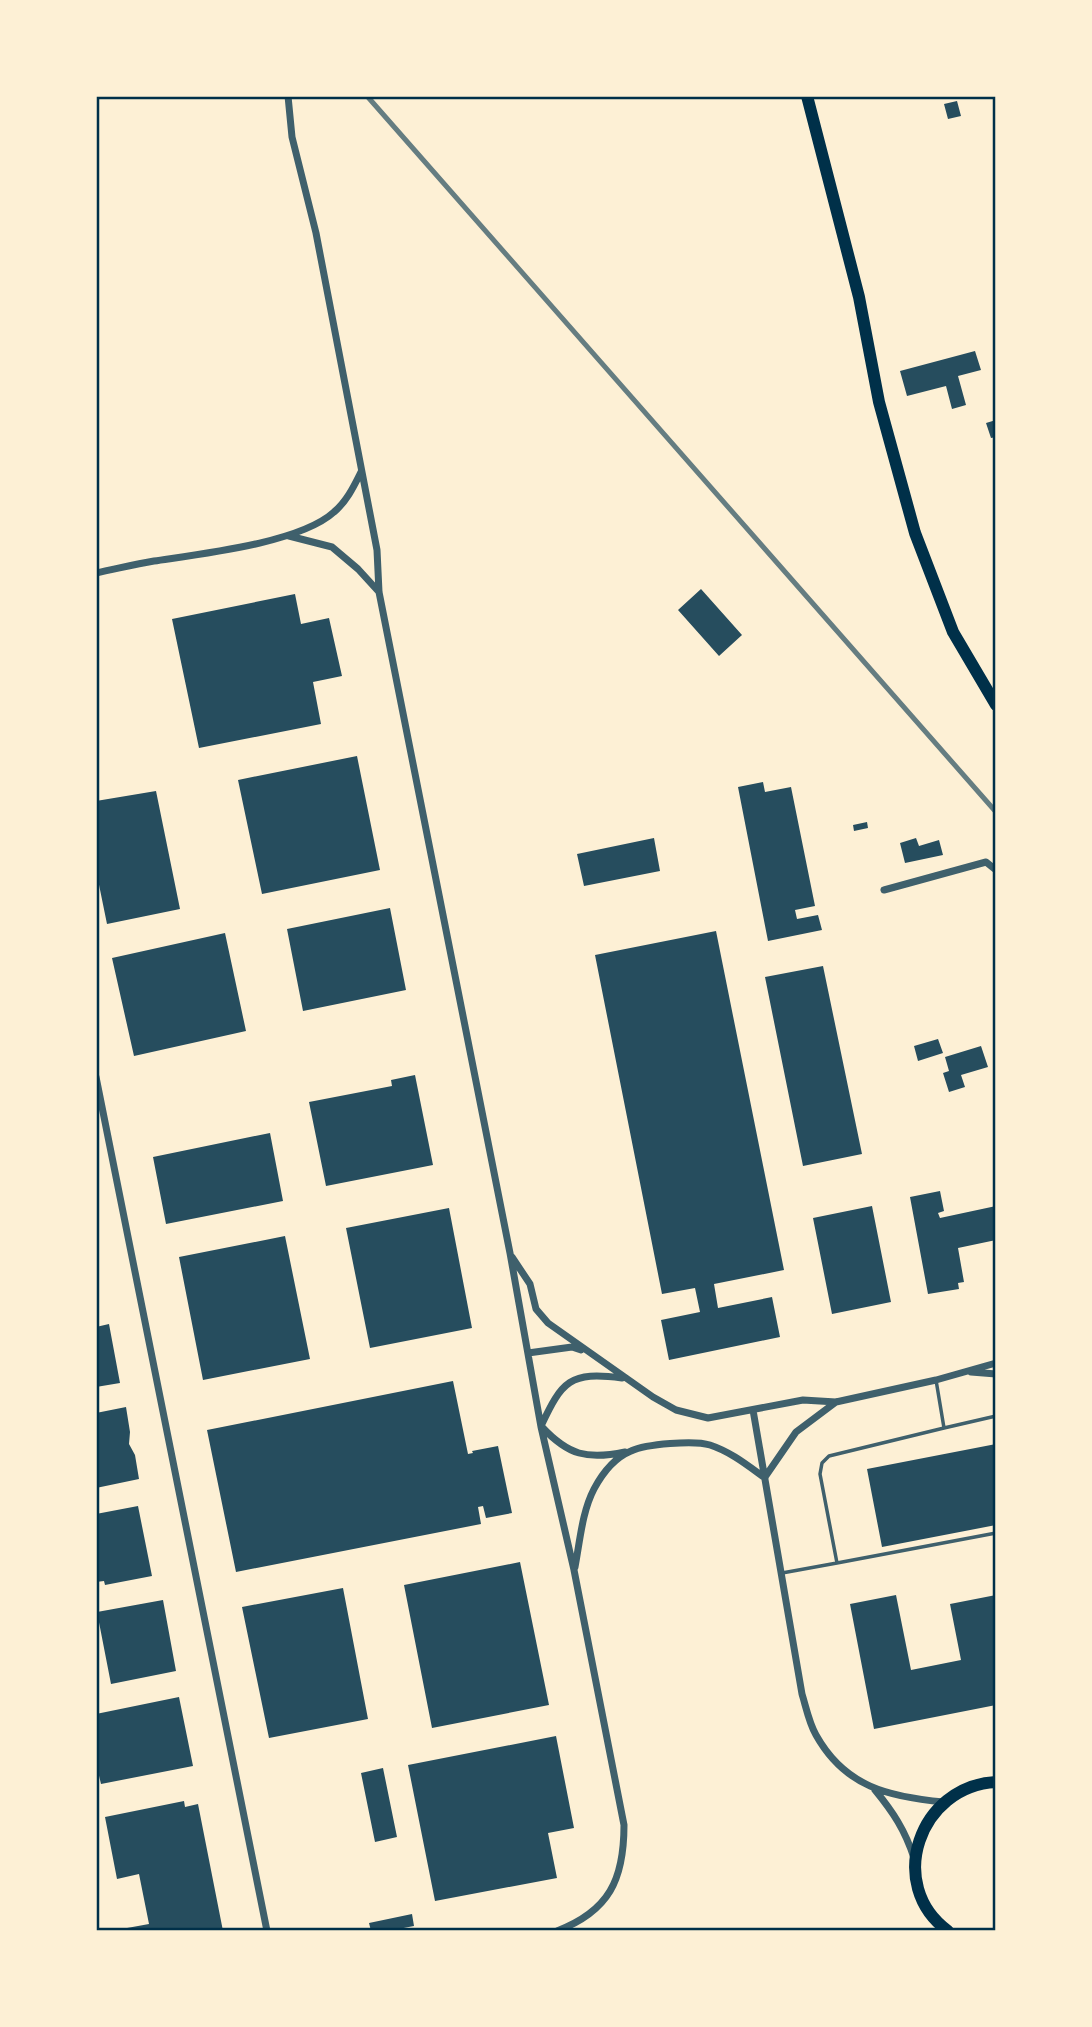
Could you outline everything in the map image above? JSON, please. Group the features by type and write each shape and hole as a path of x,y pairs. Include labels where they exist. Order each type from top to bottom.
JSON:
{"main road":[{"path":"807,96 859,297 879,402 915,533 953,632 996,705"},
{"path":"948,1931 928,1910 918,1887 915,1862 923,1829 944,1802 971,1787 996,1782"}],"street":[{"path":"288,96 292,137 316,233 377,550 379,592 510,1253 541,1427 574,1570 624,1825 624,1850 619,1872 607,1898 578,1923 556,1931"},
{"path":"96,573 289,536 319,523 335,512 348,497 361,472"},
{"path":"289,536 332,547 379,592"},
{"path":"884,890 986,862 996,870"},
{"path":"96,1077 267,1931"},
{"path":"510,1253 530,1284 536,1309 548,1323 626,1379 676,1410 690,1415 708,1418 803,1400 836,1402 936,1380 996,1363"},
{"path":"528,1353 572,1347 588,1352"},
{"path":"967,1372 996,1374"},
{"path":"541,1427 558,1392 567,1384 590,1376 626,1379"},
{"path":"765,1478 796,1432 836,1402"},
{"path":"753,1410 802,1694 815,1733 833,1761 856,1780 874,1789 914,1800 944,1802"},
{"path":"541,1427 556,1442 578,1454 602,1455 689,1441 706,1444 736,1457 765,1478"},
{"path":"574,1570 587,1503 602,1474 632,1450"},
{"path":"874,1789 906,1834 915,1862"}],"lane":[{"path":"936,1380 944,1427"},
{"path":"837,1563 820,1474 822,1463 830,1456 996,1416"},
{"path":"781,1574 996,1533"}],"building":[{"path":"957,101 961,116 948,119 944,104"},
{"path":"975,351 981,370 958,376 966,405 952,409 946,386 907,396 900,371"},
{"path":"996,420 996,437 991,438 986,423"},
{"path":"701,589 742,635 719,656 678,610"},
{"path":"295,594 301,624 329,618 342,676 313,682 321,724 199,748 172,619"},
{"path":"357,756 380,870 262,894 238,780"},
{"path":"763,782 765,792 791,787 815,906 795,910 797,919 818,915 822,930 768,941 738,787"},
{"path":"156,791 180,909 107,924 96,870 96,801"},
{"path":"867,822 868,828 854,831 853,825"},
{"path":"654,838 660,871 584,886 577,854"},
{"path":"916,838 919,846 939,840 943,855 905,863 900,843"},
{"path":"390,908 406,990 303,1011 287,929"},
{"path":"716,931 784,1270 714,1284 718,1308 772,1297 780,1337 669,1360 661,1320 700,1312 695,1288 662,1294 595,955"},
{"path":"225,933 246,1031 134,1056 112,958"},
{"path":"823,966 862,1154 803,1166 765,977"},
{"path":"938,1039 943,1053 918,1061 914,1046"},
{"path":"981,1046 988,1067 961,1075 965,1087 949,1092 943,1073 949,1071 945,1057"},
{"path":"415,1075 433,1165 326,1186 309,1102 392,1086 391,1080"},
{"path":"270,1133 283,1201 166,1224 153,1157"},
{"path":"940,1191 944,1211 938,1213 940,1218 996,1206 996,1240 958,1248 964,1282 958,1283 959,1289 928,1294 910,1197"},
{"path":"872,1206 891,1302 832,1314 813,1218"},
{"path":"449,1208 472,1328 370,1348 346,1228"},
{"path":"285,1236 310,1359 203,1380 179,1257"},
{"path":"109,1324 120,1383 96,1387 96,1327"},
{"path":"453,1381 468,1454 498,1446 512,1513 486,1518 483,1506 478,1507 481,1524 236,1572 207,1430"},
{"path":"126,1407 129,1444 135,1455 139,1479 96,1488 96,1413"},
{"path":"996,1444 996,1525 882,1547 867,1469"},
{"path":"138,1506 152,1576 105,1585 104,1581 96,1582 96,1514"},
{"path":"520,1562 549,1705 432,1728 404,1585"},
{"path":"343,1588 368,1719 269,1738 242,1607"},
{"path":"896,1595 911,1670 961,1660 950,1604 996,1595 996,1705 874,1729 850,1604"},
{"path":"163,1600 176,1671 111,1684 97,1612"},
{"path":"179,1697 193,1766 101,1784 96,1763 96,1714"},
{"path":"556,1736 574,1828 548,1833 557,1878 435,1901 408,1765"},
{"path":"383,1768 397,1837 375,1842 361,1773"},
{"path":"184,1801 185,1807 198,1804 223,1931 128,1931 127,1928 149,1924 139,1874 117,1879 105,1817"},
{"path":"412,1914 414,1926 371,1931 369,1923"}],"railway":[{"path":"367,96 996,812"}]}
